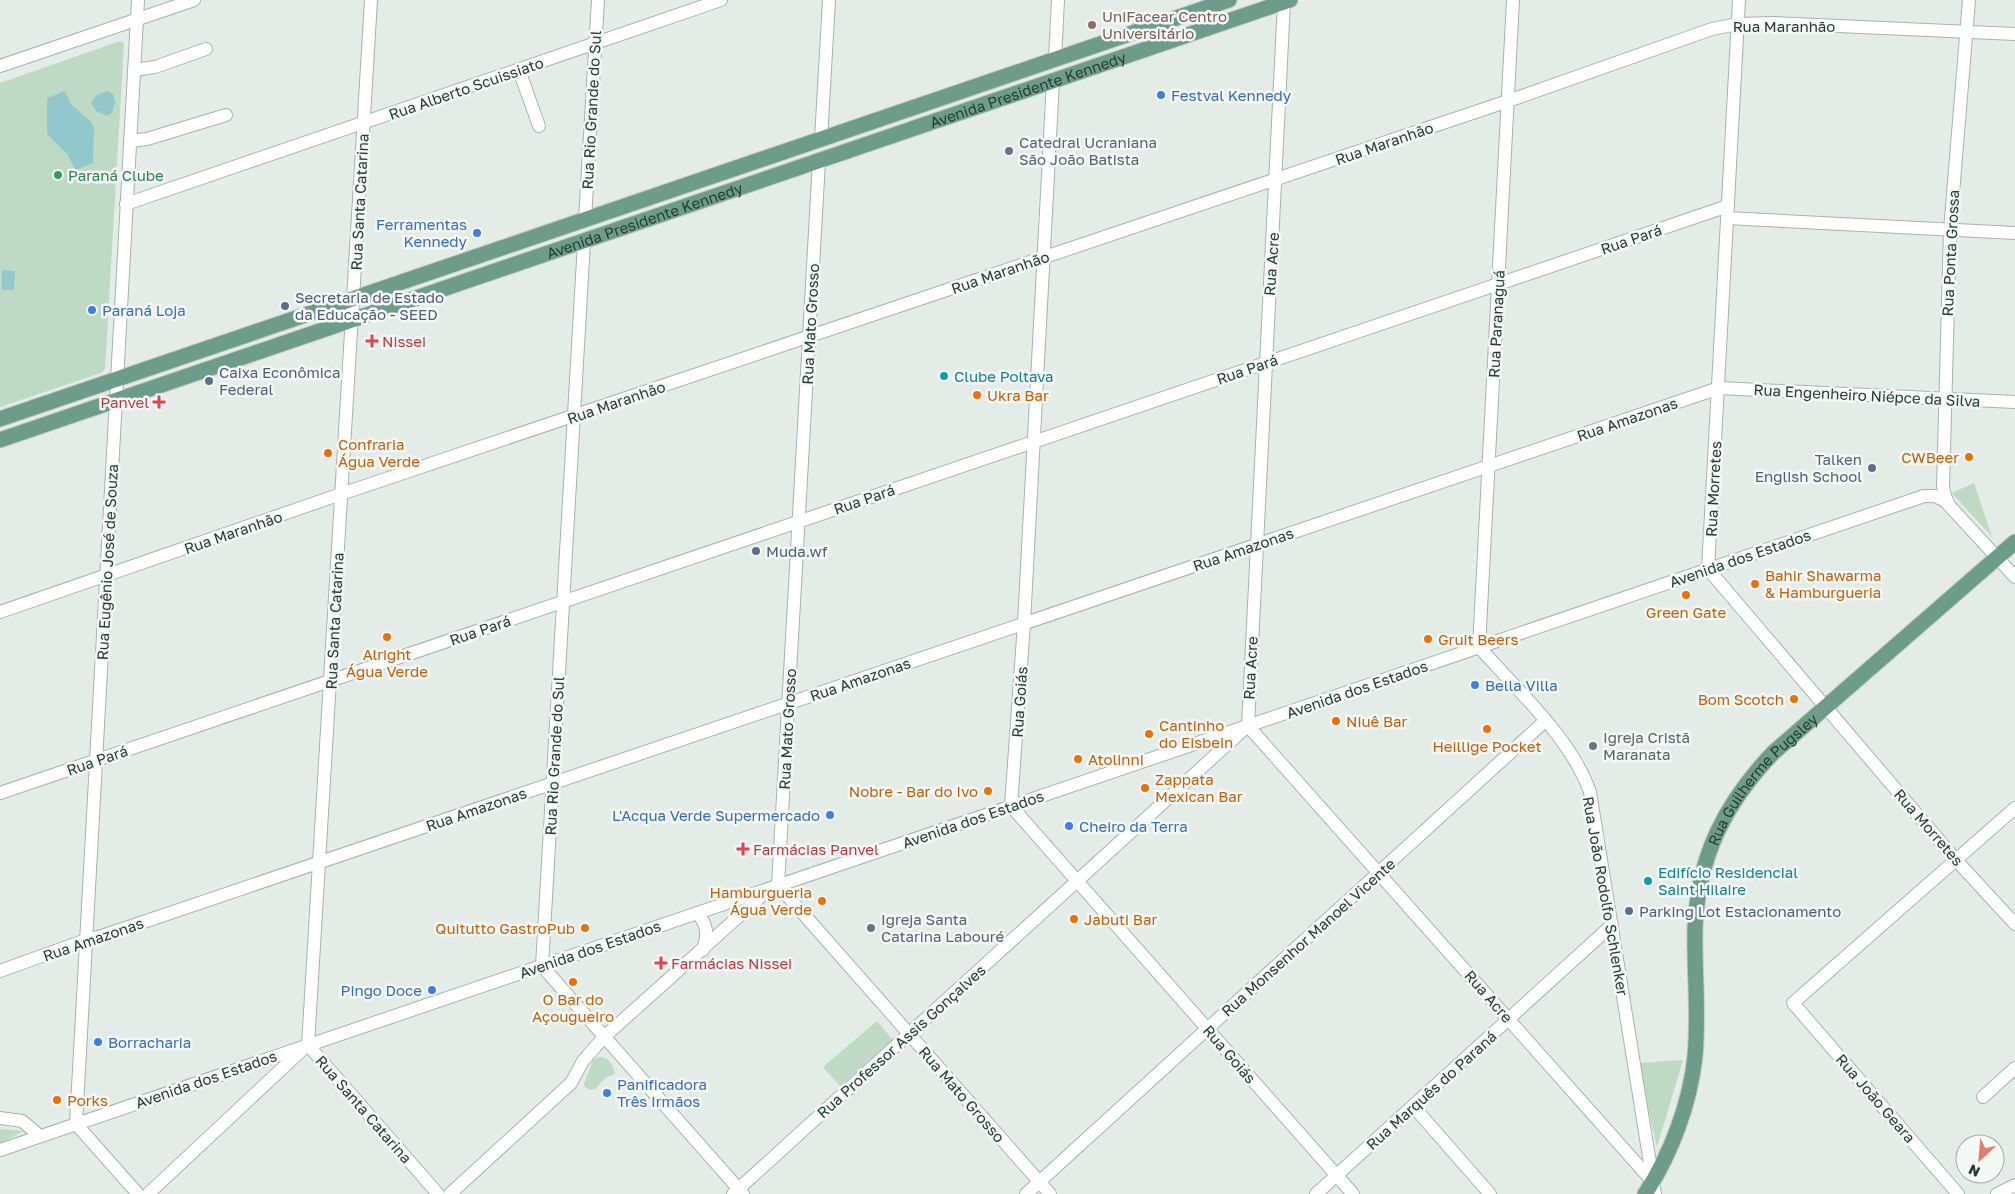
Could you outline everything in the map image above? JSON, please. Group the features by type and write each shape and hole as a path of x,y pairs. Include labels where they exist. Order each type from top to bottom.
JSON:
{"main road":[{"name":"Avenida Presidente Kennedy","path":"0,419 1229,0"},
{"name":"Avenida Presidente Kennedy","path":"0,440 1287,1"},
{"path":"937,121 935,107 938,99"},
{"path":"230,341 225,344 223,351 226,358 234,361"},
{"name":"Rua Guilherme Pugsley","path":"1651,1190 1678,1125 1692,1081 1696,1037 1696,918 1702,874 1709,851 1727,810 1750,778 1774,752 2015,542"}],"street":[{"name":"Rua Eugênio José de Souza","path":"76,1124 138,0"},
{"path":"0,66 194,0"},
{"name":"Rua Santa Catarina","path":"371,0 308,1045 438,1194"},
{"name":"Rua Rio Grande do Sul","path":"585,220 598,0"},
{"name":"Rua Alberto Scuissiato","path":"126,204 721,0"},
{"path":"821,139 829,0"},
{"path":"1055,59 1058,0"},
{"name":"Rua Paranaguá","path":"1479,647 1513,0"},
{"name":"Rua Morretes","path":"1739,0 1708,569 1956,860 2015,924"},
{"name":"Rua Ponta Grossa","path":"1949,505 1943,487 1950,230 1969,0"},
{"name":"Rua Acre","path":"1287,1 1265,363 1248,726 1509,1019 1651,1190"},
{"name":"Rua Maranhão","path":"0,612 341,494 1508,102 1701,33 1738,24 1775,23 2015,34"},
{"path":"134,70 155,67 206,48"},
{"path":"519,70 539,126"},
{"name":"Rua Goiás","path":"1053,81 1024,623 1011,806 1353,1194"},
{"path":"130,141 147,139 226,115"},
{"name":"Rua Mato Grosso","path":"819,161 789,703 775,886 1050,1194"},
{"name":"Rua Pará","path":"0,793 1498,284 1728,212 1950,230 2015,233"},
{"name":"Rua Rio Grande do Sul","path":"542,966 584,242"},
{"name":"Rua Engenheiro Niépce da Silva","path":"1719,388 2015,402"},
{"name":"Rua Amazonas","path":"0,971 86,940 1719,388"},
{"name":"Avenida dos Estados","path":"0,1150 1924,496 1935,496 1949,505"},
{"path":"1949,505 2015,577"},
{"name":"Rua João Rodolfo Schlenker","path":"1479,647 1545,721 1578,765 1590,792 1612,925 1651,1190"},
{"name":"Rua Monsenhor Manoel Vicente","path":"1026,1194 1545,721"},
{"name":"Rua Professor Assis Gonçalves","path":"738,1192 1077,880 1248,726"},
{"path":"1956,860 2015,808"},
{"name":"Rua João Geara","path":"1956,860 1793,1003 1958,1194"},
{"path":"450,1194 571,1083 583,1061 604,1037 775,886"},
{"path":"697,913 703,920 707,930 703,950"},
{"name":"Rua Marquês do Paraná","path":"1316,1194 1612,925"},
{"path":"542,966 738,1192"},
{"path":"148,1194 308,1045"},
{"path":"1983,1097 2015,1068"},
{"path":"1413,1106 1490,1194"},
{"path":"0,1118 22,1121 40,1136"},
{"path":"76,1124 138,1194"},
{"path":"1997,1194 2015,1184"}],"green space":[{"name":"Paraná Clube","path":"120,41 124,44 105,369 101,373 0,407 0,83"},
{"path":"1974,483 1992,537 1952,493"},
{"path":"877,1021 893,1040 840,1086 823,1067"},
{"path":"600,1057 610,1062 615,1074 606,1077 595,1089 590,1090 584,1086 584,1083 593,1060"},
{"path":"1683,1060 1657,1147 1637,1063"},
{"path":"0,1129 24,1131 0,1143"}],"water":[{"path":"65,91 71,104 90,121 94,128 93,163 75,170 68,155 47,134 47,98"},
{"path":"107,91 113,94 115,103 112,113 107,116 96,111 91,103 97,95"},
{"path":"2,270 15,271 14,290 2,290"}],"place":[{"name":"UniFacear Centro Universitário","path":"1092,25"},
{"name":"Festval Kennedy","path":"1161,95"},
{"name":"Catedral Ucraniana São João Batista","path":"1009,151"},
{"name":"Paraná Clube","path":"58,175"},
{"name":"Ferramentas Kennedy","path":"477,233"},
{"name":"Secretaria de Estado da Educação - SEED","path":"285,306"},
{"name":"Paraná Loja","path":"92,310"},
{"name":"Nissei","path":"372,341"},
{"name":"Clube Poltava","path":"944,376"},
{"name":"Caixa Econômica Federal","path":"209,381"},
{"name":"Ukra Bar","path":"977,395"},
{"name":"Panvel","path":"159,402"},
{"name":"Confraria Água Verde","path":"328,453"},
{"name":"CWBeer","path":"1969,457"},
{"name":"Talken English School","path":"1872,468"},
{"name":"Muda.wf","path":"756,551"},
{"name":"Bahir Shawarma & Hamburgueria","path":"1755,584"},
{"name":"Green Gate","path":"1686,595"},
{"name":"Alright Água Verde","path":"387,637"},
{"name":"Gruit Beers","path":"1428,639"},
{"name":"Bella Villa","path":"1475,685"},
{"name":"Bom Scotch","path":"1794,699"},
{"name":"Niuê Bar","path":"1336,721"},
{"name":"Heillige Pocket","path":"1487,729"},
{"name":"Cantinho do Eisbein","path":"1149,734"},
{"name":"Igreja Cristã Maranata","path":"1593,746"},
{"name":"Atolinni","path":"1078,759"},
{"name":"Zappata Mexican Bar","path":"1145,788"},
{"name":"Nobre - Bar do Ivo","path":"988,791"},
{"name":"L'Acqua Verde Supermercado","path":"830,815"},
{"name":"Cheiro da Terra","path":"1069,826"},
{"name":"Farmácias Panvel","path":"743,849"},
{"name":"Edifício Residencial Saint Hilaire","path":"1648,881"},
{"name":"Hamburgueria Água Verde","path":"822,901"},
{"name":"Parking Lot Estacionamento","path":"1629,911"},
{"name":"Jabuti Bar","path":"1074,919"},
{"name":"Quitutto GastroPub","path":"585,928"},
{"name":"Igreja Santa Catarina Labouré","path":"871,928"},
{"name":"Farmácias Nissei","path":"661,963"},
{"name":"O Bar do Açougueiro","path":"573,982"},
{"name":"Pingo Doce","path":"432,990"},
{"name":"Borracharia","path":"98,1042"},
{"name":"Panificadora Três Irmãos","path":"607,1093"},
{"name":"Porks","path":"57,1100"}]}
